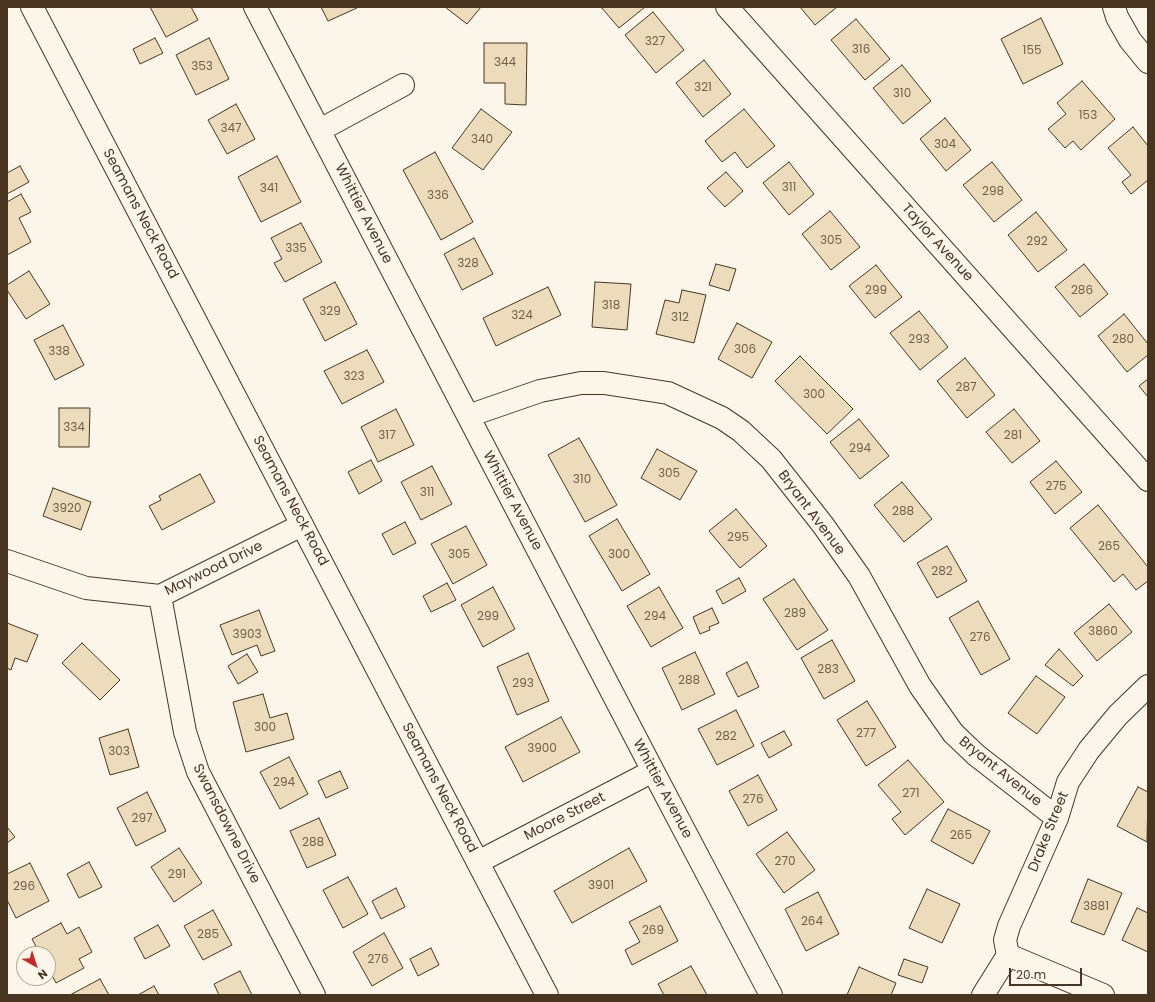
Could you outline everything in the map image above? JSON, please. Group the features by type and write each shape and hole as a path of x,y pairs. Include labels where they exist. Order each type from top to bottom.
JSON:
{"street":[{"name":"Seamans Neck Road","path":"32,7 547,995"},
{"name":"Whittier Avenue","path":"256,7 771,995"},
{"name":"Taylor Avenue","path":"727,7 1148,480"},
{"path":"1114,7 1117,17 1130,40 1148,62"},
{"path":"320,130 403,85"},
{"name":"Bryant Avenue","path":"468,416 540,391 581,384 604,383 668,393 722,418 741,431 770,459 823,525 858,576 920,686 953,734 976,755 1057,818"},
{"name":"Maywood Drive","path":"7,561 86,588 160,596 302,525"},
{"name":"Swansdowne Drive","path":"160,596 184,732 198,772 314,995"},
{"name":"Drake Street","path":"1008,956 1005,940 1009,926 1057,818 1068,782 1089,750 1118,715 1148,686"},
{"name":"Moore Street","path":"478,862 653,771"},
{"path":"983,995 1008,956 1103,995"}],"building":[{"path":"150,7 191,7 198,20 166,37"},
{"path":"321,7 357,7 357,8 328,21"},
{"path":"445,7 481,7 467,24"},
{"path":"601,7 645,7 619,28"},
{"path":"800,7 837,7 815,25"},
{"path":"653,12 684,50 656,73 625,35"},
{"path":"1041,18 1063,64 1023,84 1001,39"},
{"path":"856,19 890,59 865,80 831,40"},
{"path":"155,38 163,53 140,64 133,49"},
{"path":"209,38 229,79 196,95 176,55"},
{"path":"484,43 527,43 526,105 505,104 505,83 484,83"},
{"path":"704,60 731,94 703,117 676,83"},
{"path":"902,65 931,101 903,124 873,88"},
{"path":"1082,81 1115,119 1081,150 1073,141 1065,148 1048,129 1066,114 1057,103"},
{"path":"236,104 255,139 227,154 208,120"},
{"path":"481,109 512,132 483,170 452,148"},
{"path":"744,109 775,146 747,168 735,152 722,162 705,141"},
{"path":"945,118 971,150 946,171 920,139"},
{"path":"1133,127 1148,146 1148,180 1131,194 1122,182 1131,175 1108,148"},
{"path":"435,152 473,222 441,240 403,170"},
{"path":"277,156 301,202 261,222 238,177"},
{"path":"789,162 814,194 789,215 763,183"},
{"path":"992,162 1022,200 994,222 963,185"},
{"path":"20,166 29,182 7,194 7,173"},
{"path":"726,172 743,191 725,207 707,188"},
{"path":"21,194 31,212 19,218 31,242 7,255 7,202"},
{"path":"830,211 860,247 831,270 802,234"},
{"path":"1036,212 1067,250 1038,272 1008,235"},
{"path":"301,223 322,262 285,282 274,263 282,259 271,238"},
{"path":"474,238 493,274 462,290 444,254"},
{"path":"716,264 736,269 729,291 709,285"},
{"path":"1084,264 1108,294 1080,317 1055,287"},
{"path":"876,265 902,297 875,318 849,286"},
{"path":"29,271 50,304 26,319 7,290 7,285"},
{"path":"335,282 357,324 325,341 303,299"},
{"path":"595,282 631,284 627,330 592,327"},
{"path":"548,287 561,315 496,346 483,318"},
{"path":"682,290 706,295 694,343 656,334 665,300 679,303"},
{"path":"919,311 948,347 920,370 890,333"},
{"path":"1124,314 1148,344 1148,355 1127,372 1098,336"},
{"path":"737,323 772,342 752,378 718,359"},
{"path":"63,325 84,365 55,380 34,340"},
{"path":"367,350 384,382 342,404 324,371"},
{"path":"800,356 853,409 827,434 775,381"},
{"path":"965,358 995,395 967,418 937,381"},
{"path":"1148,379 1148,397 1139,386"},
{"path":"59,408 90,408 89,447 59,447"},
{"path":"396,409 414,445 378,462 361,427"},
{"path":"1014,409 1040,441 1012,463 986,432"},
{"path":"859,419 889,456 860,479 830,442"},
{"path":"579,438 617,505 585,522 548,455"},
{"path":"657,449 697,471 680,500 641,478"},
{"path":"371,460 382,481 359,494 348,472"},
{"path":"1056,461 1082,492 1055,514 1030,482"},
{"path":"432,466 452,504 421,520 401,482"},
{"path":"200,474 215,502 162,530 149,506 161,500 159,496"},
{"path":"902,482 932,519 904,542 874,505"},
{"path":"53,488 91,502 81,530 43,516"},
{"path":"1098,505 1148,567 1148,581 1136,590 1123,574 1114,582 1070,528"},
{"path":"736,509 767,546 740,568 709,531"},
{"path":"617,519 650,574 622,591 589,536"},
{"path":"405,522 416,543 393,555 382,534"},
{"path":"466,526 487,565 453,584 431,544"},
{"path":"947,546 967,581 937,598 917,563"},
{"path":"739,578 746,591 723,604 716,591"},
{"path":"794,579 828,630 797,650 763,599"},
{"path":"447,583 456,600 431,612 423,596"},
{"path":"493,587 515,629 483,647 461,605"},
{"path":"659,587 683,628 651,647 627,606"},
{"path":"978,601 1010,659 981,675 949,618"},
{"path":"1109,604 1132,632 1097,661 1074,633"},
{"path":"712,608 719,623 709,627 710,630 700,634 693,617"},
{"path":"259,610 275,651 261,656 257,645 232,655 220,625"},
{"path":"7,623 38,635 27,662 15,658 11,670 7,668"},
{"path":"832,640 855,681 824,699 801,658"},
{"path":"82,643 120,680 100,700 62,663"},
{"path":"1059,649 1083,676 1073,686 1045,665"},
{"path":"695,652 715,694 682,710 662,668"},
{"path":"528,653 549,701 517,715 497,667"},
{"path":"247,654 258,672 238,684 228,666"},
{"path":"747,662 759,687 738,697 726,673"},
{"path":"1036,676 1065,697 1037,734 1008,713"},
{"path":"263,694 270,718 287,713 294,739 246,752 233,702"},
{"path":"867,701 896,747 866,766 837,720"},
{"path":"736,710 754,746 717,765 698,729"},
{"path":"561,717 580,752 523,782 505,747"},
{"path":"128,729 139,767 110,775 99,738"},
{"path":"784,731 792,745 769,758 761,743"},
{"path":"289,757 308,794 280,809 260,772"},
{"path":"908,760 944,802 905,835 892,819 901,812 878,785"},
{"path":"340,771 348,788 326,798 318,781"},
{"path":"758,775 777,810 748,826 729,791"},
{"path":"1138,787 1148,792 1147,842 1117,826"},
{"path":"147,792 166,831 136,846 117,808"},
{"path":"948,809 990,831 973,864 931,841"},
{"path":"319,818 336,855 307,868 290,831"},
{"path":"7,827 15,837 7,843"},
{"path":"787,832 815,870 784,893 756,854"},
{"path":"179,848 202,883 174,902 151,867"},
{"path":"629,848 647,881 572,923 554,891"},
{"path":"89,862 102,887 79,898 67,874"},
{"path":"30,863 49,901 16,918 7,900 7,874"},
{"path":"348,877 368,914 343,928 323,890"},
{"path":"1088,879 1122,893 1104,935 1071,922"},
{"path":"396,888 405,907 381,919 372,901"},
{"path":"927,889 960,904 942,943 909,928"},
{"path":"818,892 839,934 806,951 785,909"},
{"path":"660,906 678,941 632,965 625,950 640,942 629,922"},
{"path":"1137,908 1148,913 1148,952 1122,940"},
{"path":"213,910 232,945 203,960 184,926"},
{"path":"61,923 67,934 79,927 92,952 79,959 84,968 56,983 56,946 36,946 32,939"},
{"path":"158,925 170,946 145,959 134,938"},
{"path":"384,933 403,968 372,986 353,952"},
{"path":"431,948 439,965 418,976 410,959"},
{"path":"904,959 928,967 922,983 898,975"},
{"path":"691,966 707,995 664,995 658,984"},
{"path":"859,967 896,983 891,995 847,995"},
{"path":"240,971 252,995 219,995 214,984"},
{"path":"100,979 109,995 70,995"},
{"path":"154,986 159,995 138,995"}]}
